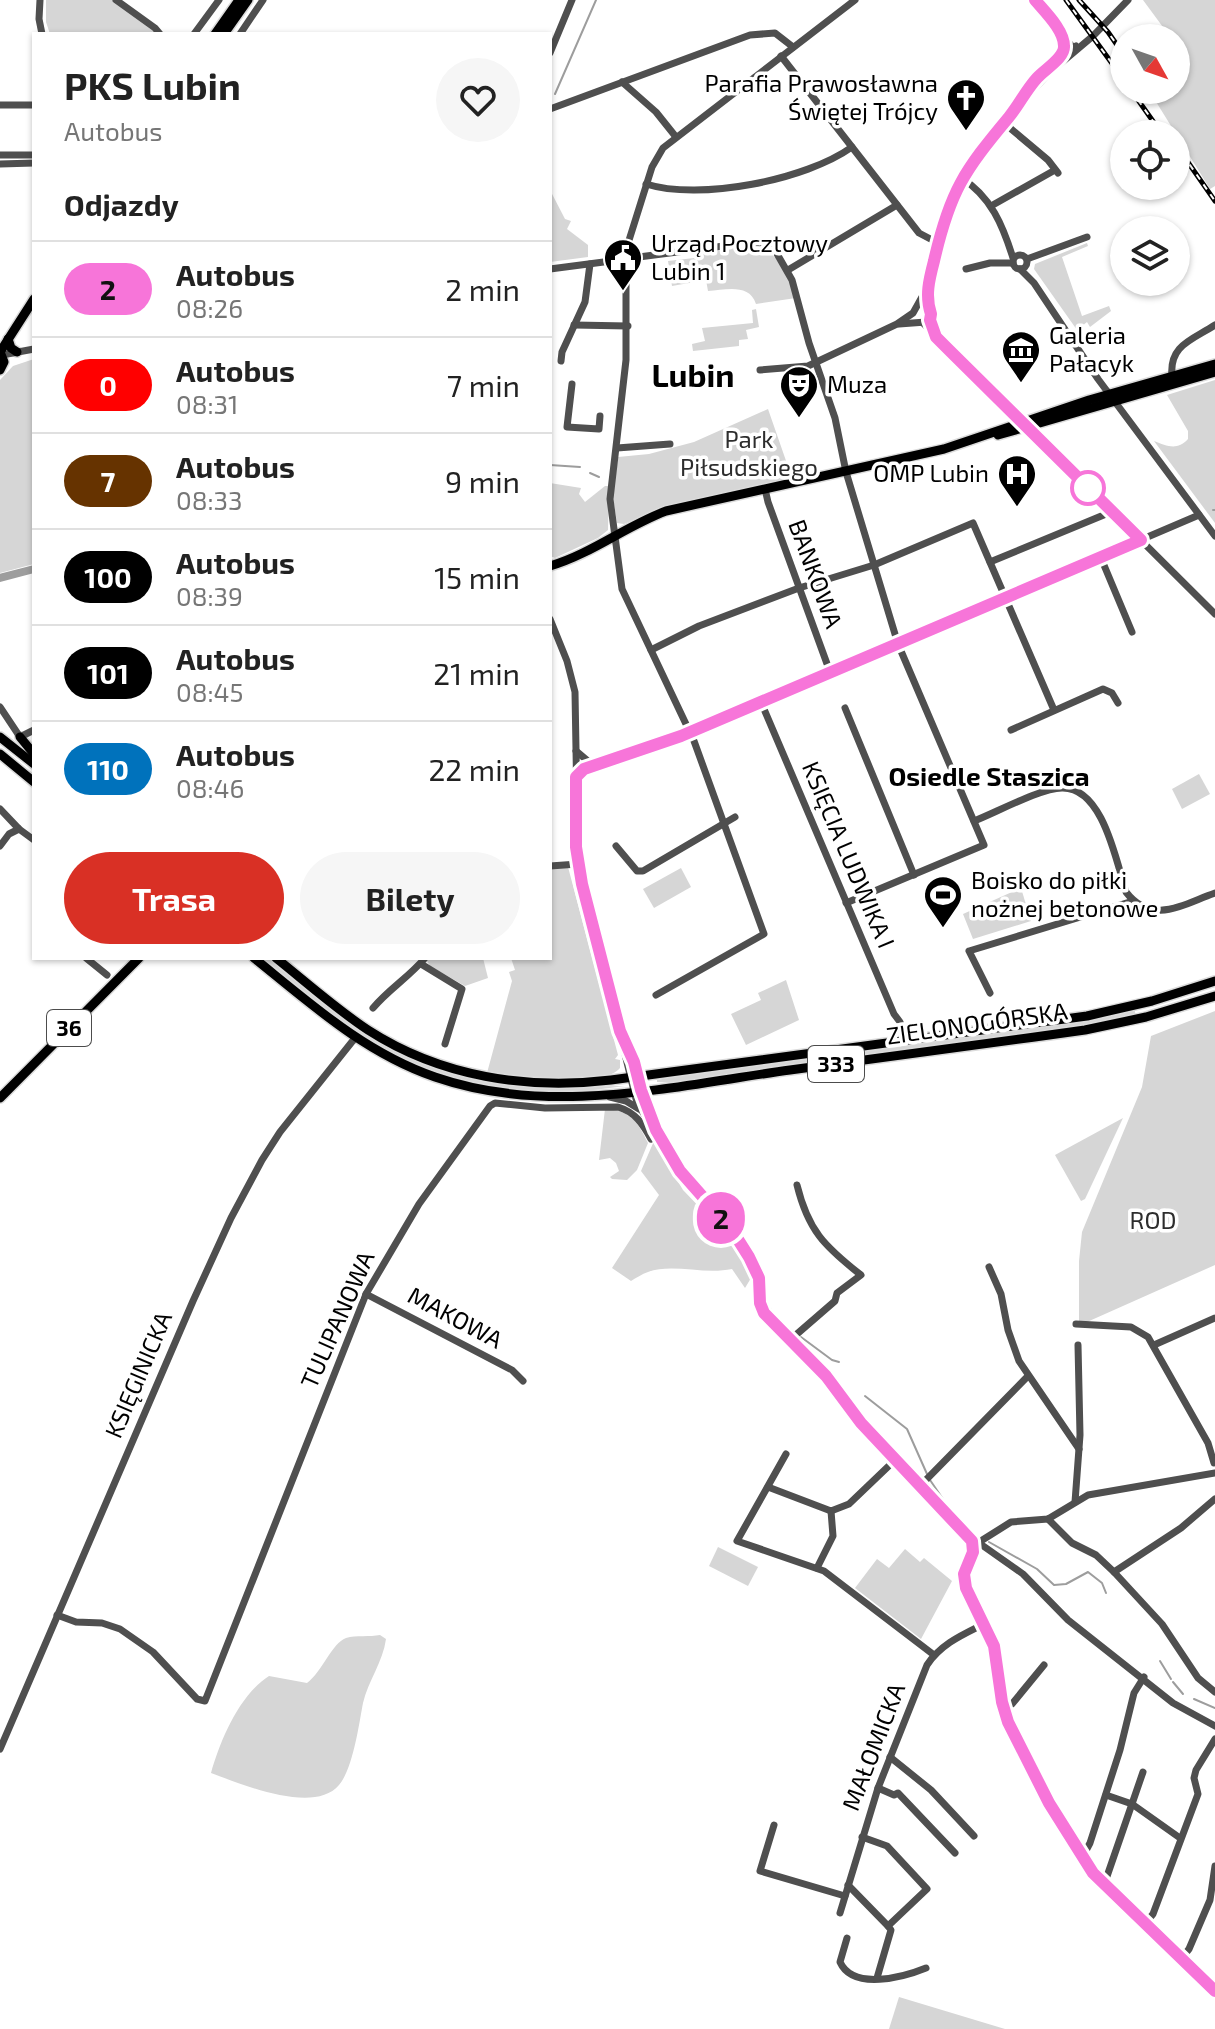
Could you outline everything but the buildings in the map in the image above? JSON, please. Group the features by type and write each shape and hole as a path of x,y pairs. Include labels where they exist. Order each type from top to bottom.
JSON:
{"main road":[{"path":"216,32 239,0"},
{"path":"225,32 248,0"},
{"path":"1,358 4,341 32,302"},
{"path":"4,341 21,352"},
{"path":"1112,398 1215,364"},
{"path":"552,565 565,562 666,511 846,472 1215,372"},
{"path":"552,574 565,562"},
{"path":"0,737 32,762"},
{"path":"20,737 32,752"},
{"path":"0,754 32,780"},
{"name":"36","path":"0,1098 137,960"},
{"name":"ZIELONOGÓRSKA","path":"257,960 355,1038 414,1069 472,1088 533,1097 567,1098 637,1091 1090,1029 1146,1017 1215,996"},
{"name":"ZIELONOGÓRSKA","path":"279,960 371,1032 435,1063 477,1075 560,1085 1087,1016 1152,1001 1215,981"}],"street":[{"path":"40,0 42,32"},
{"path":"116,0 157,32"},
{"path":"195,32 219,0"},
{"path":"241,32 263,0"},
{"path":"552,48 572,0"},
{"path":"656,995 687,982 764,934 690,732 622,589 610,499 626,360 625,259 646,184 658,154 855,0"},
{"path":"1035,0 1074,50"},
{"path":"1017,107 1128,0"},
{"path":"1057,29 1064,43 1063,53"},
{"path":"552,108 750,35 775,33 786,38 793,47"},
{"path":"1074,50 1063,53 1036,79 961,178 938,243 921,319 944,346 1214,612"},
{"path":"781,56 922,235 938,243"},
{"path":"622,82 656,112 676,137"},
{"path":"0,105 32,105"},
{"path":"991,206 1056,172 1048,160 1004,123"},
{"path":"646,184 687,190 732,187 809,170 852,147"},
{"path":"0,155 32,155"},
{"path":"0,164 32,163"},
{"path":"961,178 976,187 991,206 1020,262 1112,398 1215,536"},
{"path":"788,270 897,205"},
{"path":"966,269 982,264 1020,262 1087,237"},
{"path":"552,269 755,242 771,247 788,270 835,418 846,472 898,644 984,845 846,903"},
{"path":"561,361 562,352 585,302 590,264"},
{"path":"760,370 808,366 897,324 931,314 923,306"},
{"path":"574,325 628,326"},
{"path":"1172,376 1172,362 1177,350 1215,325"},
{"path":"1,358 32,349"},
{"path":"572,384 567,427 599,429 600,416"},
{"path":"617,448 670,444"},
{"name":"BANKOWA","path":"765,489 830,672"},
{"path":"990,562 1111,512"},
{"path":"577,766 612,759 690,732 1199,515"},
{"path":"651,650 699,626 799,588 874,565 973,523 1054,710"},
{"path":"1101,558 1132,632"},
{"path":"553,632 567,661 575,692 578,864 626,1059 634,1077"},
{"path":"1011,730 1103,689 1112,693 1118,703"},
{"name":"KSIĘCIA LUDWIKA I","path":"761,702 900,1022"},
{"path":"0,707 20,737 32,731"},
{"path":"845,708 914,875"},
{"path":"576,751 590,764"},
{"path":"576,777 590,764"},
{"path":"974,821 1050,790 1074,790 1085,795 1099,813 1126,892 1133,901 1148,910 1161,911 1215,893"},
{"path":"0,809 32,839"},
{"path":"616,846 637,871 643,871 735,817"},
{"path":"0,846 9,834 19,829"},
{"path":"552,865 578,864"},
{"path":"990,993 969,951 1133,901"},
{"path":"88,960 107,975"},
{"path":"373,1008 423,961 462,989 445,1044"},
{"path":"620,1031 640,1109 691,1184 741,1244 759,1278 763,1311 826,1376 851,1412 895,1460 976,1543 1026,1577 1068,1620 1144,1677 1173,1703 1215,1726"},
{"name":"KSIĘGINICKA","path":"0,1749 193,1301 248,1185 280,1132 355,1038"},
{"path":"611,1080 621,1072 626,1059"},
{"path":"637,1091 656,1135"},
{"path":"600,1095 624,1100 640,1109"},
{"name":"TULIPANOWA","path":"57,1615 76,1622 102,1623 120,1629 153,1652 198,1700 207,1698 366,1294 419,1204 492,1104 622,1108 637,1117 651,1139 656,1135"},
{"path":"790,1340 835,1301 837,1293 861,1275 837,1256 817,1233 805,1216 797,1185"},
{"path":"989,1267 1004,1305 1010,1338 1028,1376 1079,1449"},
{"name":"MAKOWA","path":"366,1294 512,1370 523,1381"},
{"path":"1154,1345 1215,1318"},
{"path":"1076,1324 1137,1329 1148,1337 1215,1451"},
{"path":"1075,1502 1079,1449 1078,1345"},
{"path":"920,1486 1028,1376"},
{"path":"1208,1443 1214,1467 1197,1476 1088,1495 1048,1519 1011,1522 976,1543 964,1581 994,1646 1003,1708 1016,1741 1082,1858 1104,1885 1215,1991"},
{"path":"786,1454 737,1541 817,1568 875,1607 934,1655"},
{"path":"768,1487 831,1511 849,1504 895,1460"},
{"path":"1114,1572 1181,1528 1215,1499"},
{"path":"817,1568 833,1536 831,1511"},
{"path":"1048,1519 1072,1543 1096,1555 1114,1572 1162,1624 1198,1678 1215,1692"},
{"name":"MAŁOMICKA","path":"840,1913 878,1788 923,1672 934,1655 949,1642 984,1624"},
{"path":"1003,1708 1012,1704 1044,1665"},
{"path":"1082,1858 1106,1795 1132,1700 1144,1677"},
{"path":"1145,1924 1153,1914 1198,1793 1194,1778 1196,1770 1215,1739"},
{"path":"890,1757 931,1790 974,1836"},
{"path":"1104,1885 1143,1772"},
{"path":"878,1788 894,1795 898,1793 955,1853"},
{"path":"1106,1795 1132,1804 1180,1838"},
{"path":"774,1825 760,1871 845,1896"},
{"path":"862,1837 887,1846 927,1889 888,1926"},
{"path":"1182,1958 1210,1900 1215,1866"},
{"path":"848,1885 891,1930 877,1978"},
{"path":"847,1938 840,1960 844,1971 877,1978 909,1975 926,1968"}],"green space":[{"path":"46,0 112,0 155,32 49,32"},
{"path":"1143,0 1215,0 1215,186 1210,189 1190,157 1190,120 1167,120 1157,104 1190,104 1190,24 1161,24"},
{"path":"552,194 565,219 571,221 567,229 588,245 588,257 552,262"},
{"path":"1087,243 1088,246 1062,257 1082,316 1109,306 1111,311 1090,327 1087,322 1077,330 1034,269 1035,264"},
{"path":"755,246 776,259 796,298 756,304 753,297 742,290 708,291 706,280 672,286 668,261"},
{"path":"756,309 759,327 746,330 748,339 739,340 739,346 693,351 692,344 705,341 702,328 753,323 752,310"},
{"path":"32,360 32,565 0,573 0,380 13,366"},
{"path":"1215,380 1215,523 1154,441 1176,446 1188,439 1188,431 1167,395"},
{"name":"Park Piłsudskiego","path":"768,409 792,478 678,503 624,524 617,523 613,497 618,457 649,454 694,442"},
{"path":"552,483 581,488 579,494 585,502 609,486 608,530 598,538 552,557"},
{"path":"1199,774 1210,794 1182,809 1172,789"},
{"path":"568,867 618,1055 615,1059 620,1060 620,1068 595,1079 536,1079 487,1073 512,981 509,972 515,970 512,960 552,960 552,868"},
{"path":"681,868 691,887 654,908 643,889"},
{"path":"1021,888 1031,921 973,939 963,914"},
{"path":"261,960 273,960 382,1042 502,1083 544,1087 625,1086 555,1095 455,1081 404,1061 355,1036"},
{"path":"484,960 488,978 465,986 430,966 427,961"},
{"path":"786,980 799,1020 746,1045 731,1014 761,1000 758,993"},
{"path":"1134,1008 1136,1016 1074,1028 675,1083 657,1082 689,1074"},
{"name":"ROD","path":"1215,1011 1215,1265 1087,1322 1079,1322 1082,1232 1142,1087 1151,1036"},
{"path":"605,1109 632,1118 648,1143 637,1170 627,1180 610,1177 619,1171 610,1158 599,1160"},
{"path":"1123,1118 1085,1199 1081,1201 1055,1155"},
{"path":"654,1141 683,1190 732,1241 751,1278 745,1288 732,1269 657,1270 631,1281 612,1268 659,1195 641,1171"},
{"path":"718,1547 758,1567 748,1586 709,1566"},
{"path":"905,1549 920,1562 924,1558 952,1581 921,1639 855,1588 877,1559 889,1568"},
{"path":"380,1635 386,1639 365,1695 352,1758 344,1778 328,1794 295,1797 277,1794 211,1773 232,1720 258,1684 269,1676 307,1683 341,1641 350,1637"},
{"path":"899,1997 1005,2029 889,2029"}],"waterway":[{"path":"555,94 596,0"},
{"path":"552,465 580,467"},
{"path":"590,473 599,477"},
{"path":"0,578 32,570"},
{"path":"656,1140 686,1189 720,1223"},
{"path":"736,1243 756,1284"},
{"path":"764,1298 773,1313 793,1332"},
{"path":"801,1337 839,1362"},
{"path":"865,1396 907,1429 927,1474"},
{"path":"930,1480 947,1505 979,1538"},
{"path":"989,1542 1037,1569 1054,1585 1066,1584 1088,1572 1102,1583 1106,1593"},
{"path":"1160,1661 1171,1679"},
{"path":"1173,1682 1183,1694"},
{"path":"1194,1699 1215,1708"}],"railway":[{"path":"1066,0 1110,61"},
{"path":"1079,0 1110,35"},
{"path":"1141,104 1152,120"},
{"path":"1190,165 1215,201"}],"bus line":[{"name":"2","path":"1035,0 1057,29 1064,43 1063,53 1036,79 961,178 943,221 927,288 930,320 936,337 1141,540 681,736 584,769 576,777 576,847 582,884 620,1031 634,1062 656,1130 684,1176 743,1246 759,1278 760,1303 764,1313 826,1376 851,1412 972,1541 973,1552 964,1574 966,1588 994,1646 1004,1712 1049,1803 1093,1873 1215,1991"}],"place":[{"name":"Parafia Prawosławna Świętej Trójcy","path":"966,132"},
{"name":"Urząd Pocztowy Lubin 1","path":"623,292"},
{"name":"Galeria Pałacyk","path":"1021,384"},
{"name":"Muza","path":"799,419"},
{"name":"OMP Lubin","path":"1017,508"},
{"name":"Boisko do piłki nożnej betonowe","path":"943,929"}],"district":[{"name":"Lubin","path":"693,376"},
{"name":"Osiedle Staszica","path":"989,777"}]}
